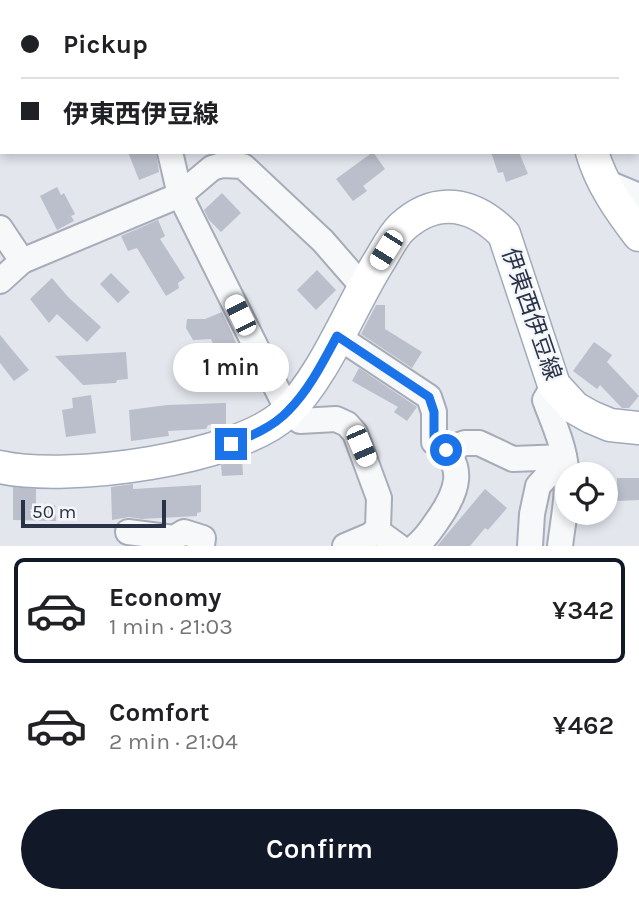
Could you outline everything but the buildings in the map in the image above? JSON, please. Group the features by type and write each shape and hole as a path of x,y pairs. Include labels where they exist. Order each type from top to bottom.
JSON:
{"main road":[{"path":"593,154 603,181 639,235"},
{"name":"伊東西伊豆線","path":"0,467 53,473 149,463 231,444 258,433 288,411 314,376 363,287 400,229 418,215 438,207 473,210 504,234 554,385 575,408 591,417 610,425 639,428"}],"lane":[{"path":"170,154 180,195 288,411 300,421 336,419 347,424 355,433 379,498 378,527 371,535 345,546"},
{"path":"0,281 22,261 180,195 212,168 222,164 243,166 323,241 363,287"},
{"path":"603,181 639,196"},
{"path":"0,228 22,261"},
{"path":"337,336 429,397 434,412 434,442 451,457 457,475 453,497 416,546"},
{"path":"554,385 545,400 566,468 566,498 560,546"},
{"path":"446,450 465,443 479,443 513,458 564,457"},
{"path":"530,546 532,514 538,486 564,457"},
{"path":"376,530 398,546"},
{"path":"128,532 174,538 184,532 203,538 202,546"}],"route":[{"path":"231,444 258,433 288,411 319,368 337,336 429,397 434,412 434,442 446,450"}]}
